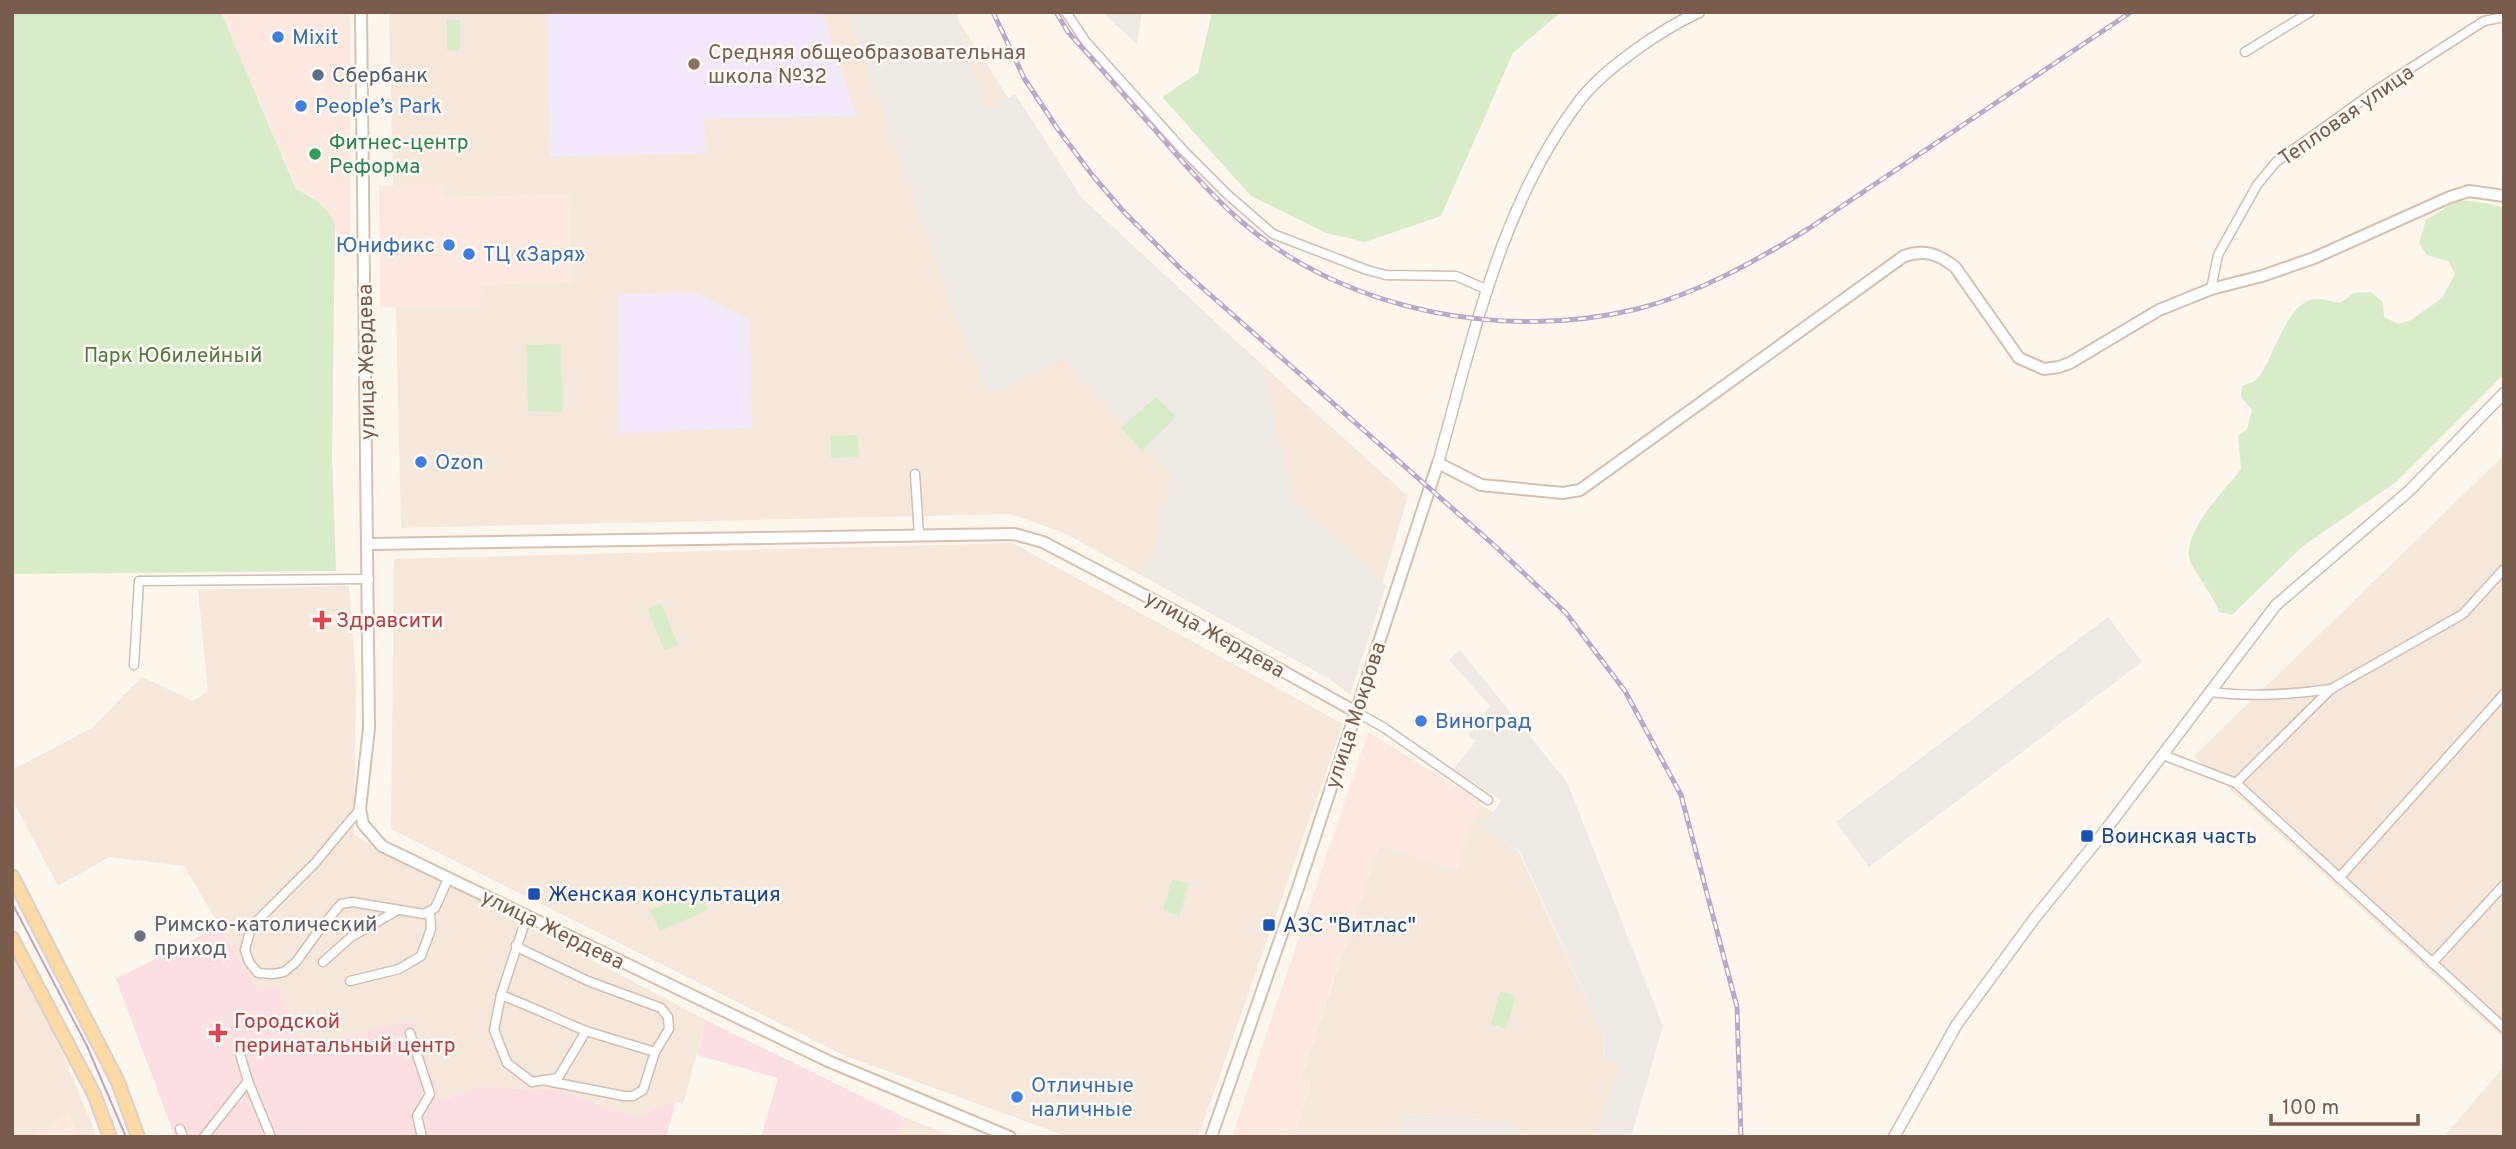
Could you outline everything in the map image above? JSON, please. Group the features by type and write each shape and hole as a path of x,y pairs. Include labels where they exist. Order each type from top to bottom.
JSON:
{"main road":[{"name":"улица Жердева","path":"361,12 369,544 369,738 360,809 363,824 382,846 448,878 828,1061 1010,1137"},
{"path":"1438,463 1481,485 1563,494 1580,490 1904,256 1916,252 1927,252 1941,257 1955,267 2019,358 2044,369 2070,363 2160,310 2211,289 2262,276 2314,257 2450,197 2469,191 2504,196"},
{"name":"улица Мокрова","path":"1211,1137 1298,888 1438,463"},
{"name":"улица Жердева","path":"369,544 1014,534 1043,542 1182,615 1356,712"},
{"path":"12,876 118,1082 138,1137"},
{"path":"12,938 94,1094 110,1137"}],"street":[{"path":"1066,12 1086,42 1184,150 1228,195 1273,234 1377,273 1456,276 1488,290"},
{"name":"улица Мокрова","path":"1438,463 1488,290 1513,218 1557,134 1582,98 1615,66 1677,22 1699,12"},
{"path":"2245,52 2310,12"},
{"name":"Тепловая улица","path":"2211,289 2218,255 2257,185 2276,162 2375,91 2473,28 2504,17"},
{"path":"1894,1137 1957,1024 2034,919 2276,605 2409,491 2504,393"},
{"path":"915,474 919,535"},
{"path":"2236,783 2332,689 2463,614 2504,569"},
{"path":"134,665 139,581 369,579"},
{"path":"2209,692 2246,696 2290,695 2332,689"},
{"path":"2339,878 2504,694"},
{"name":"улица Жердева","path":"1356,712 1383,727 1488,800"},
{"path":"2163,755 2236,783 2504,1028"},
{"path":"360,809 315,863 251,927 245,950 249,962 258,973 284,972 296,962 341,904 352,902 424,914 435,908 448,878"},
{"path":"2431,963 2504,885"},
{"path":"323,962 351,937 396,911"},
{"path":"350,981 399,969 421,956 431,929 430,911"},
{"path":"527,916 501,995 494,1030 507,1063 532,1082 558,1078 586,1031"},
{"path":"516,945 588,981 661,1008 668,1017 669,1029 655,1052 643,1090 633,1096 614,1095 547,1081"},
{"path":"501,995 586,1031 655,1052"},
{"path":"410,1033 430,1094 416,1116 422,1137"},
{"path":"240,1054 271,1137"},
{"path":"204,1137 248,1081"}],"shaded area":[{"path":"221,12 350,12 350,236 336,232 335,226 312,196 297,190"},
{"path":"389,12 953,12 1066,188 1408,496 1350,695 1327,677 1064,533 1011,514 401,528"},
{"name":"Средняя общеобразовательная школа №32","path":"547,12 822,12 856,116 704,119 706,153 550,157"},
{"path":"847,12 956,12 986,111 1015,94 1082,198 1263,366 1293,499 1386,585 1351,691 1144,576 1158,542 1171,474 1064,359 991,395 953,310"},
{"path":"1102,12 1142,12 1137,44"},
{"path":"444,183 444,196 570,194 572,282 481,286 480,308 380,307 379,186"},
{"path":"693,292 749,320 752,428 618,433 619,295"},
{"path":"2504,455 2504,1039 2194,756"},
{"path":"1013,543 1343,724 1198,1137 1069,1137 843,1055 391,829 394,559"},
{"path":"349,586 356,680 354,835 706,1020 683,1104 676,1102 657,1107 635,1118 561,1090 476,1087 440,1100 413,1022 304,1044 277,986 259,992 184,866 109,857 58,886 12,799 12,770 92,728 142,677 193,701 208,691 198,590"},
{"path":"2108,617 2142,662 1869,867 1836,822"},
{"path":"1460,650 1567,782 1663,1026 1631,1137 1596,1137 1620,1064 1604,1057 1603,1035 1520,852 1483,828 1501,800 1453,769 1476,741 1468,735 1490,706 1449,660"},
{"path":"1368,732 1480,801 1457,871 1378,845 1301,1078 1311,1081 1293,1137 1232,1137"},
{"path":"1406,761 1493,812 1484,828 1519,852 1603,1035 1604,1057 1620,1064 1596,1137 1524,1137 1512,1122 1407,1115 1399,1137 1293,1137 1311,1082 1301,1079"},
{"name":"Городской перинатальный центр","path":"219,926 259,992 277,986 305,1044 413,1021 441,1100 476,1087 561,1090 635,1118 657,1107 676,1102 666,1137 175,1137 116,979"},
{"path":"12,954 59,1044 97,1137 12,1137"},
{"path":"706,1020 904,1117 898,1137 761,1137 778,1078 697,1055"},
{"path":"2504,1066 2504,1137 2444,1137"},
{"path":"69,1112 78,1137 29,1137 55,1122"},
{"path":"1407,1115 1512,1122 1524,1137 1399,1137"},
{"path":"904,1117 955,1137 898,1137"}],"green space":[{"name":"Парк Юбилейный","path":"12,12 221,12 296,189 320,204 335,226 332,457 336,571 12,574"},
{"path":"1212,12 1561,12 1513,53 1441,216 1365,242 1326,233 1251,196 1162,97 1198,73"},
{"path":"447,20 460,20 459,51 447,50"},
{"path":"2458,200 2504,208 2504,374 2396,482 2303,546 2232,615 2219,612 2192,565 2189,554 2196,528 2241,469 2238,436 2247,429 2252,410 2241,397 2242,386 2257,379 2290,318 2307,301 2321,299 2340,303 2354,293 2371,292 2383,302 2384,317 2398,324 2411,320 2442,298 2455,274 2448,261 2427,255 2419,243 2426,220"},
{"path":"561,344 563,412 528,411 526,345"},
{"path":"1156,397 1176,417 1142,450 1121,428"},
{"path":"858,435 859,457 831,458 831,436"},
{"path":"661,603 678,645 664,650 648,609"},
{"path":"1172,879 1189,884 1179,916 1163,910"},
{"path":"698,891 708,910 660,931 650,910"},
{"path":"1500,991 1516,996 1506,1029 1491,1024"}],"tram line":[{"path":"12,903 87,1046 126,1137"}],"railway":[{"path":"993,12 1024,78 1057,128 1123,211 1181,269 1495,546 1566,613 1625,691 1681,795 1737,1007 1741,1137"},
{"path":"1056,12 1068,32 1201,182 1243,223 1285,254 1330,278 1379,298 1430,311 1482,319 1535,322 1586,318 1637,309 1682,294 1747,265 1808,229 2131,12"}],"place":[{"name":"Mixit","path":"278,37"},
{"name":"Средняя общеобразовательная школа №32","path":"694,64"},
{"name":"Сбербанк","path":"318,75"},
{"name":"People’s Park","path":"301,106"},
{"name":"Фитнес-центр Реформа","path":"315,154"},
{"name":"Юнификс","path":"449,245"},
{"name":"ТЦ «Заря»","path":"469,254"},
{"name":"Ozon","path":"421,462"},
{"name":"Здравсити","path":"322,620"},
{"name":"Виноград","path":"1421,721"},
{"name":"Воинская часть","path":"2087,836"},
{"name":"Женская консультация","path":"534,894"},
{"name":"АЗС \"Витлас\"","path":"1269,925"},
{"name":"Римско-католический приход","path":"140,936"},
{"name":"Городской перинатальный центр","path":"218,1033"},
{"name":"Отличные наличные","path":"1017,1097"}]}
